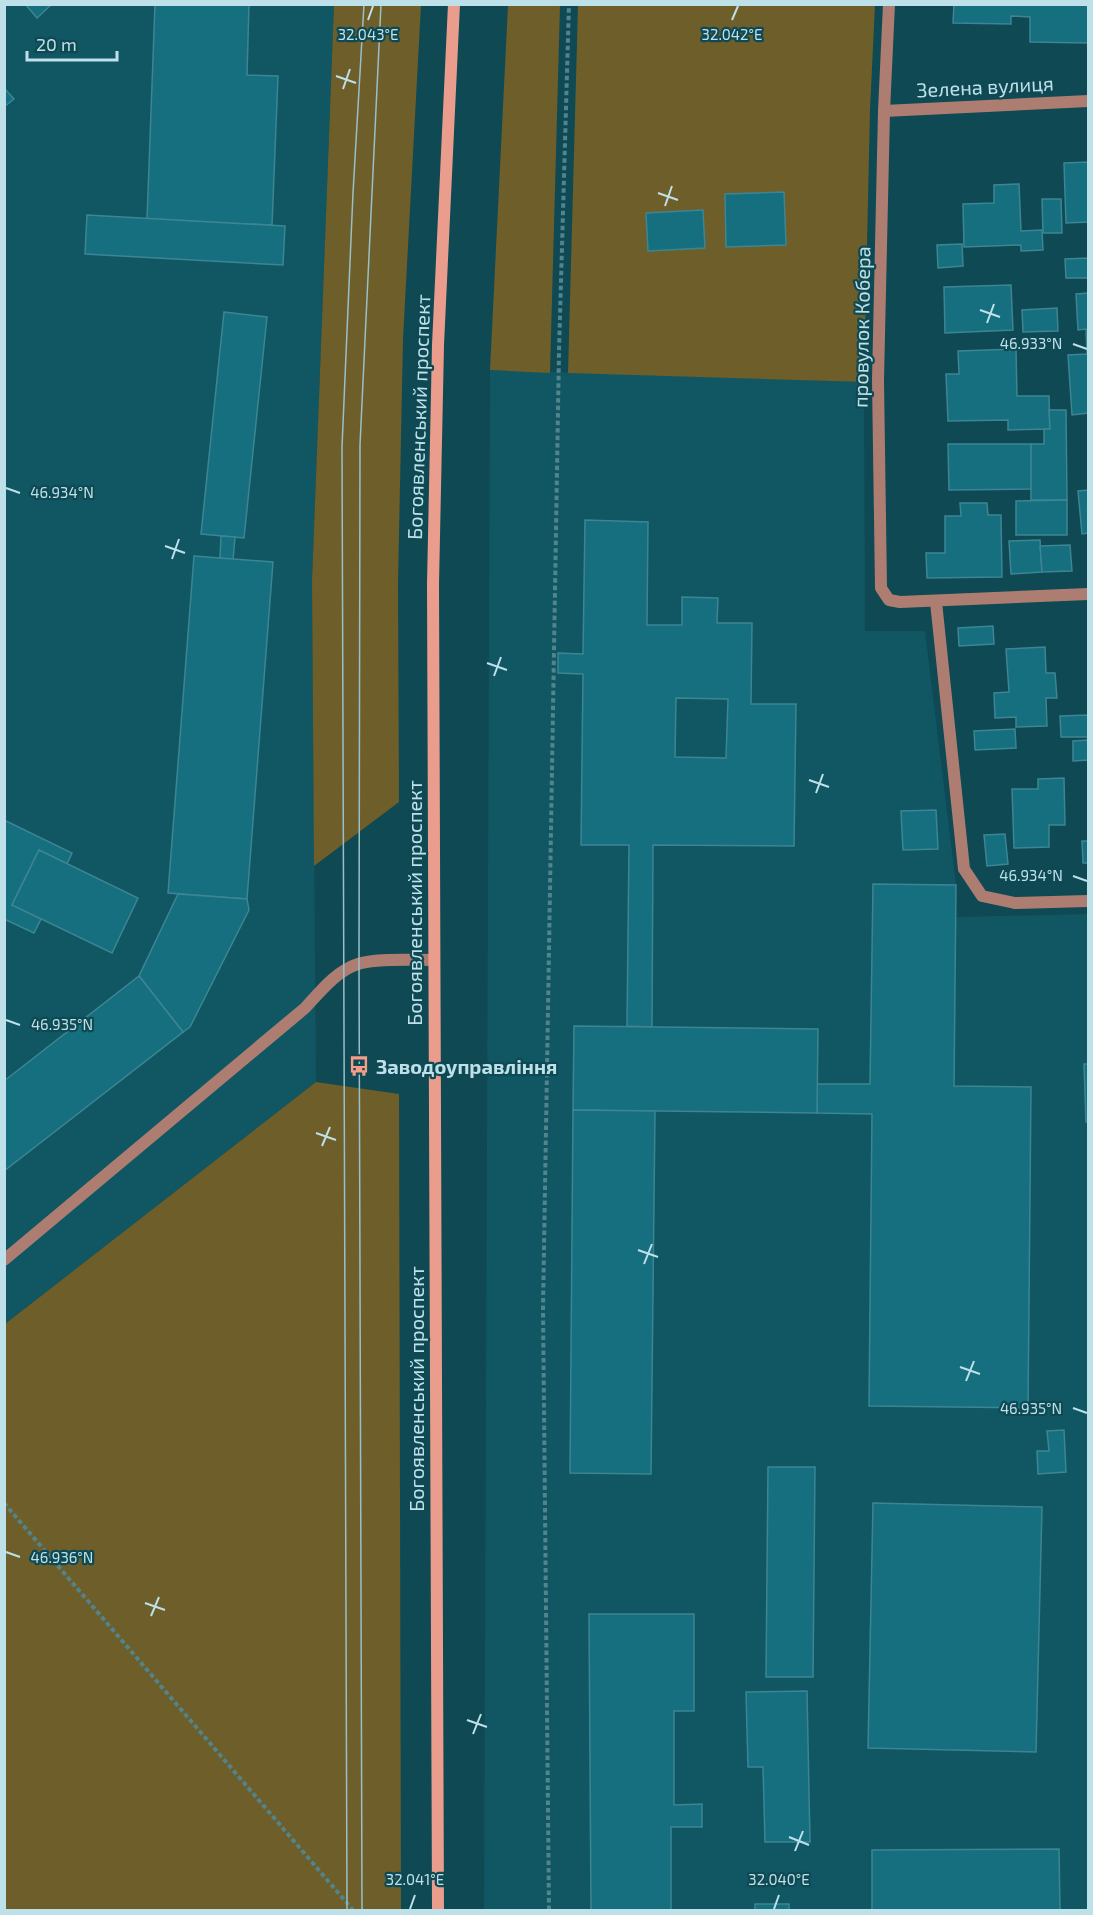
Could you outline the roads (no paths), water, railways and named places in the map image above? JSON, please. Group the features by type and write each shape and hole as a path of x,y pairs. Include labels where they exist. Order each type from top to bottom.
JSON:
{"main road":[{"name":"Богоявленський проспект","path":"438,1911 433,584 438,345 454,4"}],"street":[{"name":"провулок Кобера","path":"889,4 884,111 878,380 881,588 889,600 936,602"},
{"name":"Зелена вулиця","path":"884,111 1089,101"},
{"path":"1089,594 936,602 964,869 982,896 1015,903 1089,901"},
{"path":"4,1260 304,1008 343,971 359,963 433,960"}],"tram line":[{"path":"347,1910 342,447 364,4"},
{"path":"362,1910 360,445 381,4"}],"place":[{"name":"Заводоуправління","path":"359,1066"}]}
